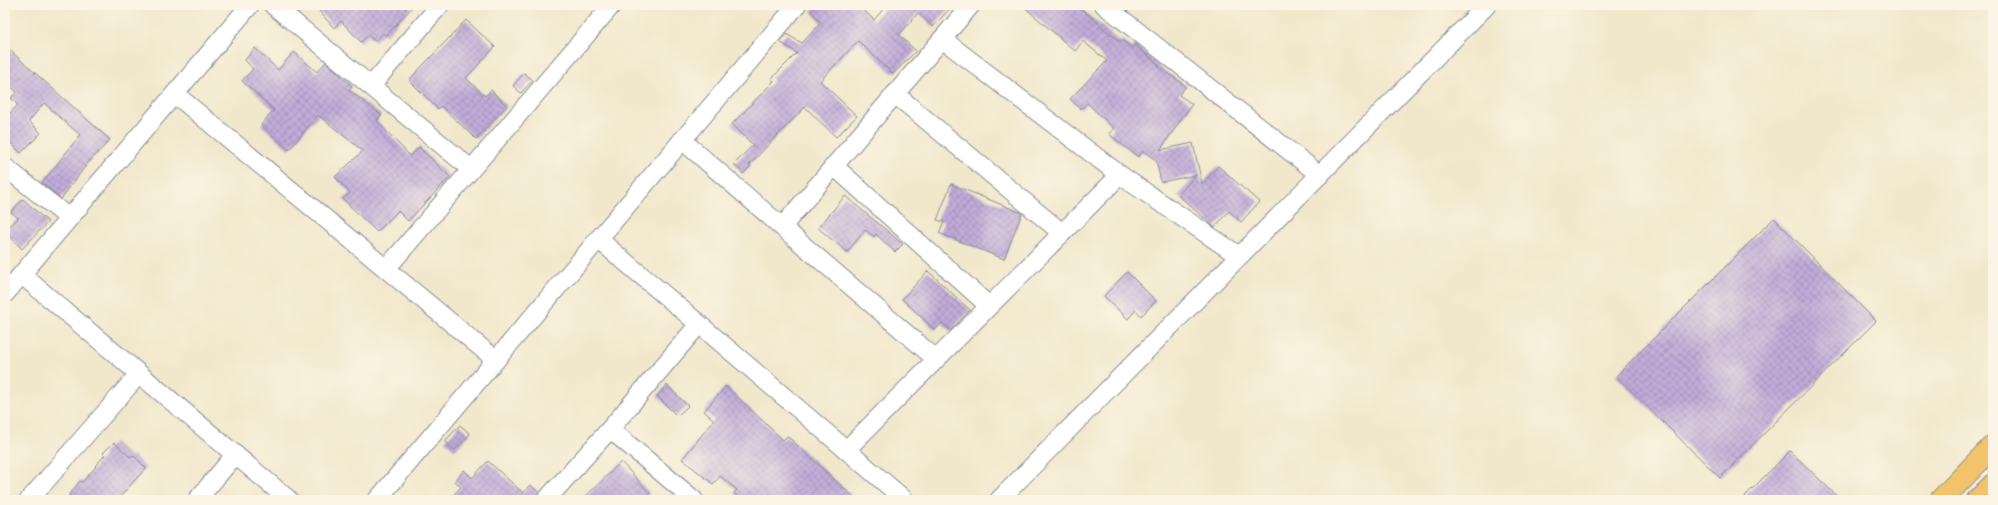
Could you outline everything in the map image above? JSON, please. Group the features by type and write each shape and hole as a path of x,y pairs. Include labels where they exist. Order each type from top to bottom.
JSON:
{"main road":[{"path":"1941,500 1993,446"},
{"path":"1978,500 1993,485"}],"street":[{"path":"5,294 250,5"},
{"path":"273,5 471,169"},
{"path":"371,86 440,5"},
{"path":"386,269 612,5"},
{"path":"377,500 797,5"},
{"path":"782,227 971,5"},
{"path":"1104,5 1320,175"},
{"path":"999,500 1487,5"},
{"path":"942,39 1120,175 1239,256"},
{"path":"175,94 496,360"},
{"path":"895,94 1062,233"},
{"path":"682,140 936,359"},
{"path":"834,166 989,306"},
{"path":"5,167 69,218"},
{"path":"846,450 1120,175"},
{"path":"598,239 905,500"},
{"path":"22,275 289,500"},
{"path":"546,500 610,429 699,324"},
{"path":"29,500 139,374"},
{"path":"610,429 694,500"},
{"path":"197,500 235,455"}],"building":[{"path":"326,5 414,5 386,36 383,33 375,41 368,35 361,42 341,21 334,28 319,11"},
{"path":"818,5 858,5 874,20 887,5 953,5 933,27 918,13 899,35 916,51 893,74 858,41 820,81 857,116 836,137 805,107 749,165 751,166 743,174 734,164 753,145 732,124 774,81 771,79 797,53 780,42 786,34 802,43 821,23 811,11"},
{"path":"1022,5 1077,5 1120,42 1122,40 1132,48 1135,44 1159,65 1158,66 1186,86 1179,95 1192,104 1160,150 1193,143 1202,184 1218,166 1259,202 1241,222 1229,211 1215,227 1213,226 1178,195 1196,175 1161,182 1156,160 1143,151 1138,157 1109,134 1114,128 1087,103 1081,109 1070,99 1107,61 1083,41 1075,51"},
{"path":"466,20 495,47 466,78 485,96 491,90 507,106 476,139 441,106 438,109 409,80"},
{"path":"5,46 110,140 87,164 61,199 42,183 80,135 44,103 29,121 41,133 21,153 5,137 5,118 18,105 11,98 17,92 5,81"},
{"path":"255,48 278,70 294,52 317,72 326,62 352,86 349,90 381,115 377,121 410,156 419,147 450,177 408,221 398,211 377,232 343,199 350,193 335,177 363,151 318,115 289,150 261,125 274,110 242,81 253,69 245,60"},
{"path":"524,73 533,80 521,93 513,86"},
{"path":"951,184 1022,213 1004,259 939,233 944,222 937,220"},
{"path":"845,196 903,244 895,252 876,234 874,237 865,230 847,252 818,228"},
{"path":"23,199 48,222 22,249 5,231 18,218 11,212"},
{"path":"1774,218 1876,321 1720,478 1616,376"},
{"path":"928,271 970,310 950,331 942,323 935,330 902,299"},
{"path":"1127,272 1156,301 1141,316 1136,310 1128,319 1104,296"},
{"path":"667,385 688,406 677,416 657,396"},
{"path":"726,386 783,440 787,436 857,500 741,500 734,493 737,490 720,476 713,484 682,459 714,420 704,411"},
{"path":"460,425 470,434 455,450 445,441"},
{"path":"114,442 130,457 133,455 146,468 117,500 75,500 69,495 80,481 82,482 96,467 95,466 105,455 103,453"},
{"path":"1790,451 1841,500 1741,500"},
{"path":"488,461 523,493 530,485 539,492 536,499 449,500 461,487 455,481 464,470 472,478"},
{"path":"621,462 650,493 643,500 582,500"}]}
